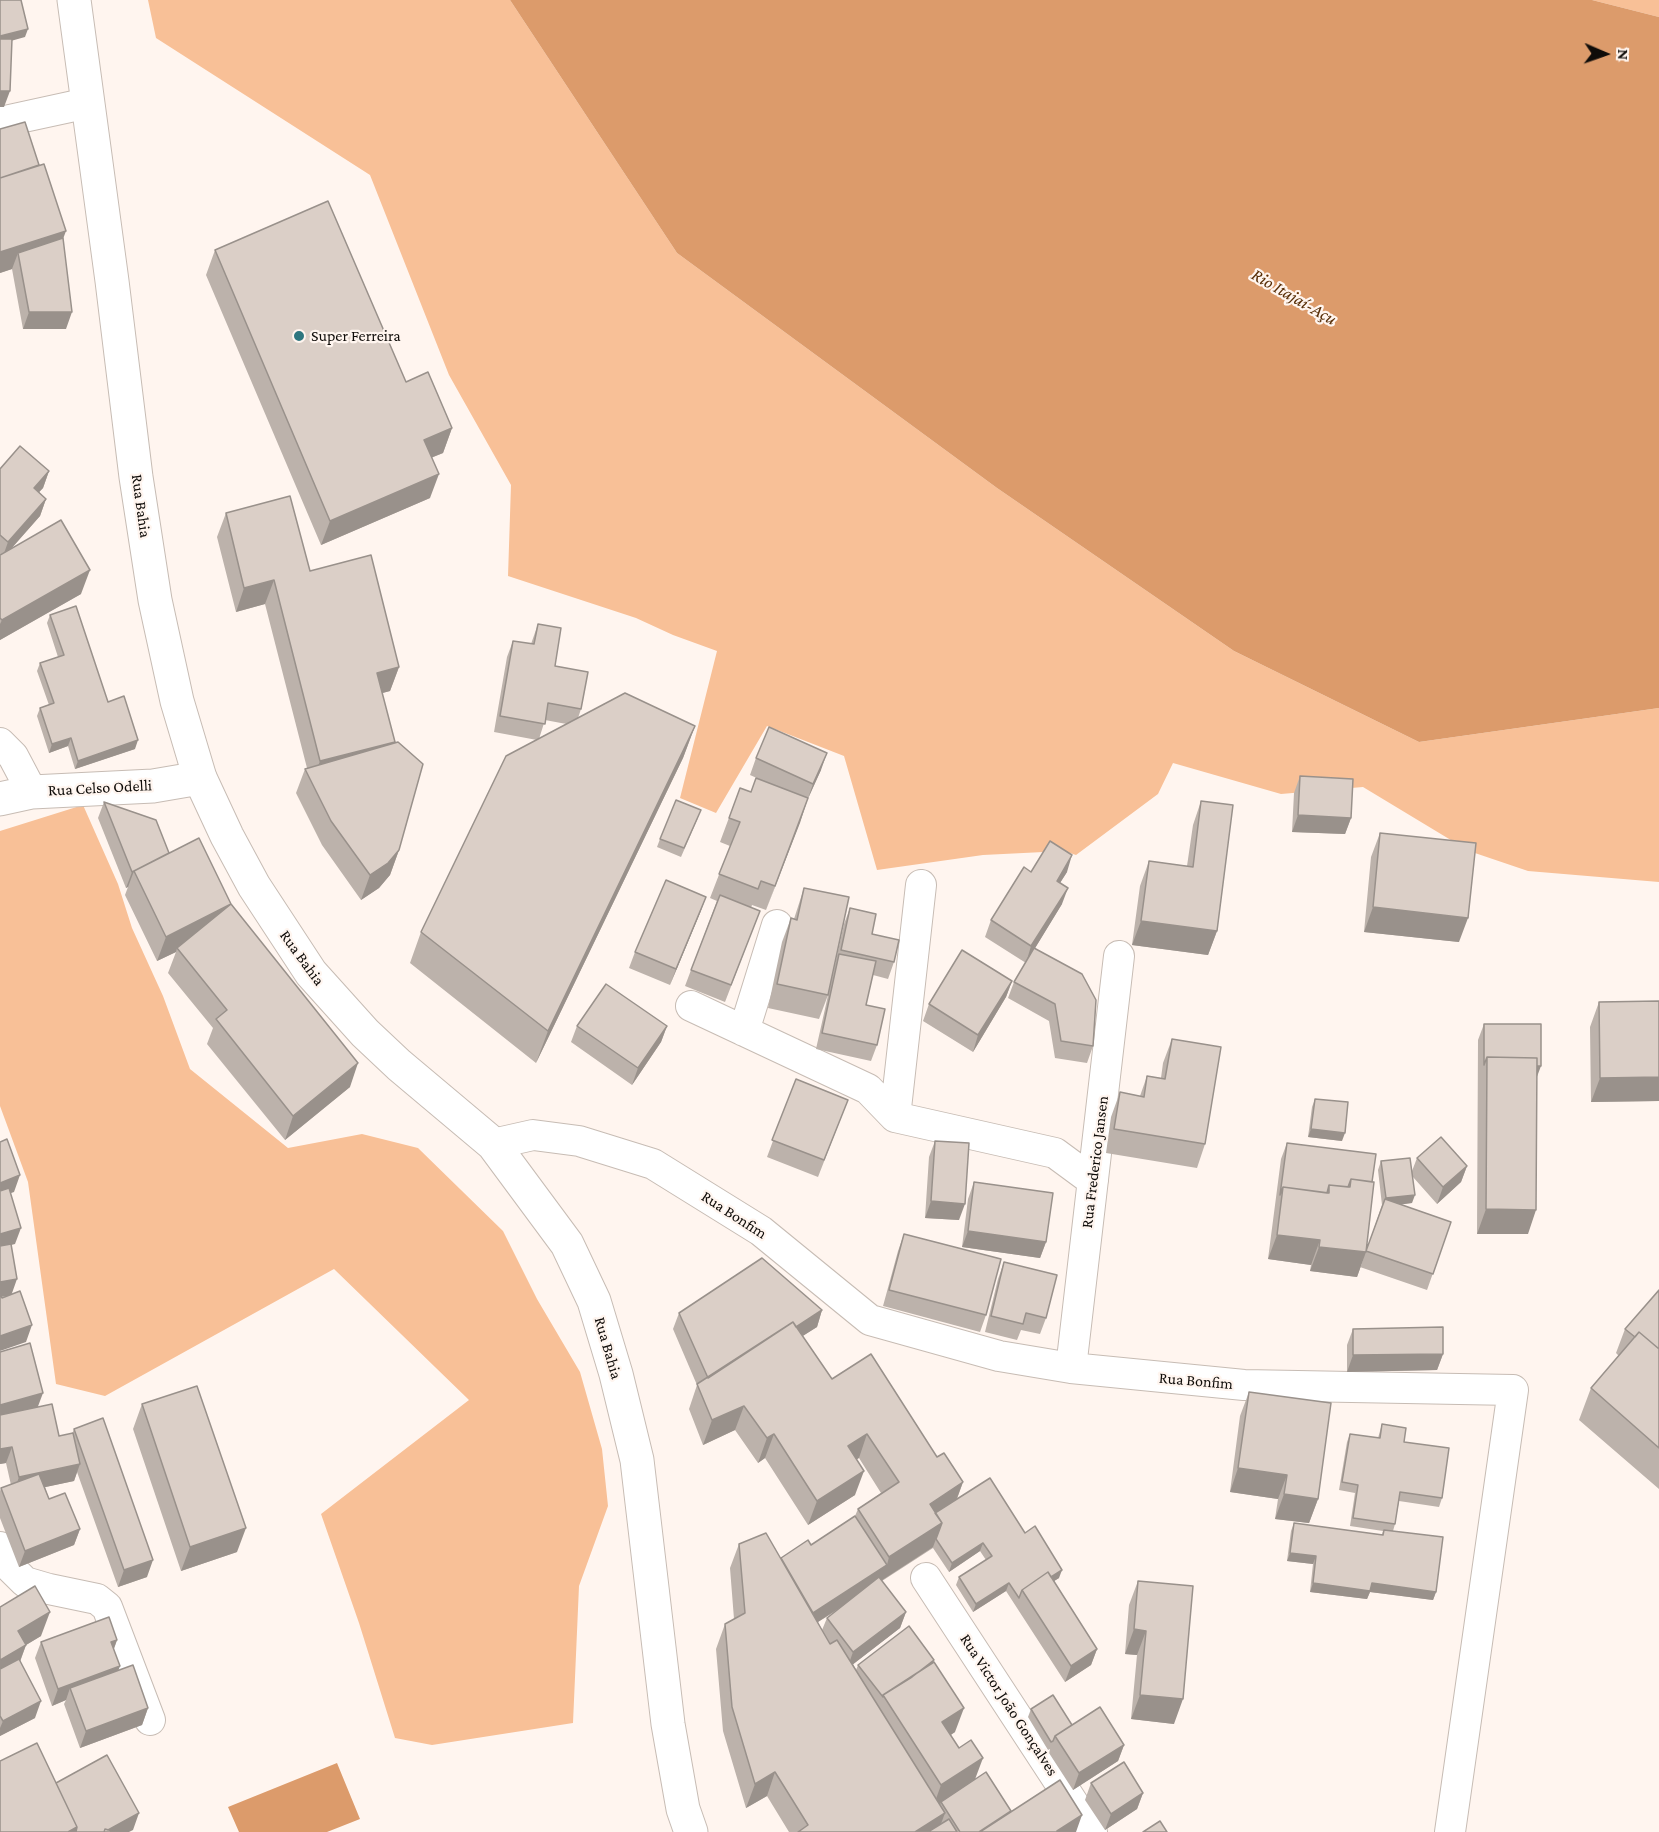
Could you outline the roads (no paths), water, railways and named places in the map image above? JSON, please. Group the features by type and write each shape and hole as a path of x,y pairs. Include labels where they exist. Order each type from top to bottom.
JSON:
{"main road":[{"name":"Rua Bahia","path":"74,0 155,600 177,701 200,777 227,837 254,886 311,973 364,1033 493,1144 567,1244 594,1301 616,1374 637,1460 668,1724 683,1809 691,1832"},
{"name":"Rua Celso Odelli","path":"0,800 32,792 153,786 200,777"}],"street":[{"path":"0,122 88,103"},
{"path":"0,743 14,756 32,792"},
{"path":"895,1117 921,885"},
{"path":"744,1030 777,926"},
{"name":"Rua Frederico Jansen","path":"1071,1368 1119,956"},
{"path":"691,1006 868,1089 895,1117 1055,1153 1093,1181"},
{"name":"Rua Bonfim","path":"493,1144 533,1135 579,1141 653,1164 761,1231 870,1320 999,1356 1071,1368 1244,1385 1513,1390 1450,1832"},
{"path":"0,1547 8,1565 25,1582 98,1599 106,1607 150,1720"},
{"name":"Rua Victor João Gonçalves","path":"926,1578 1092,1832"}],"water":[{"name":"Rio Itajaí-Açu","path":"510,0 1592,0 1659,17 1659,708 1419,742 1234,651 997,488 677,253"},
{"path":"337,1763 360,1819 327,1832 239,1832 228,1807"}],"place":[{"name":"Super Ferreira","path":"299,336"}]}
